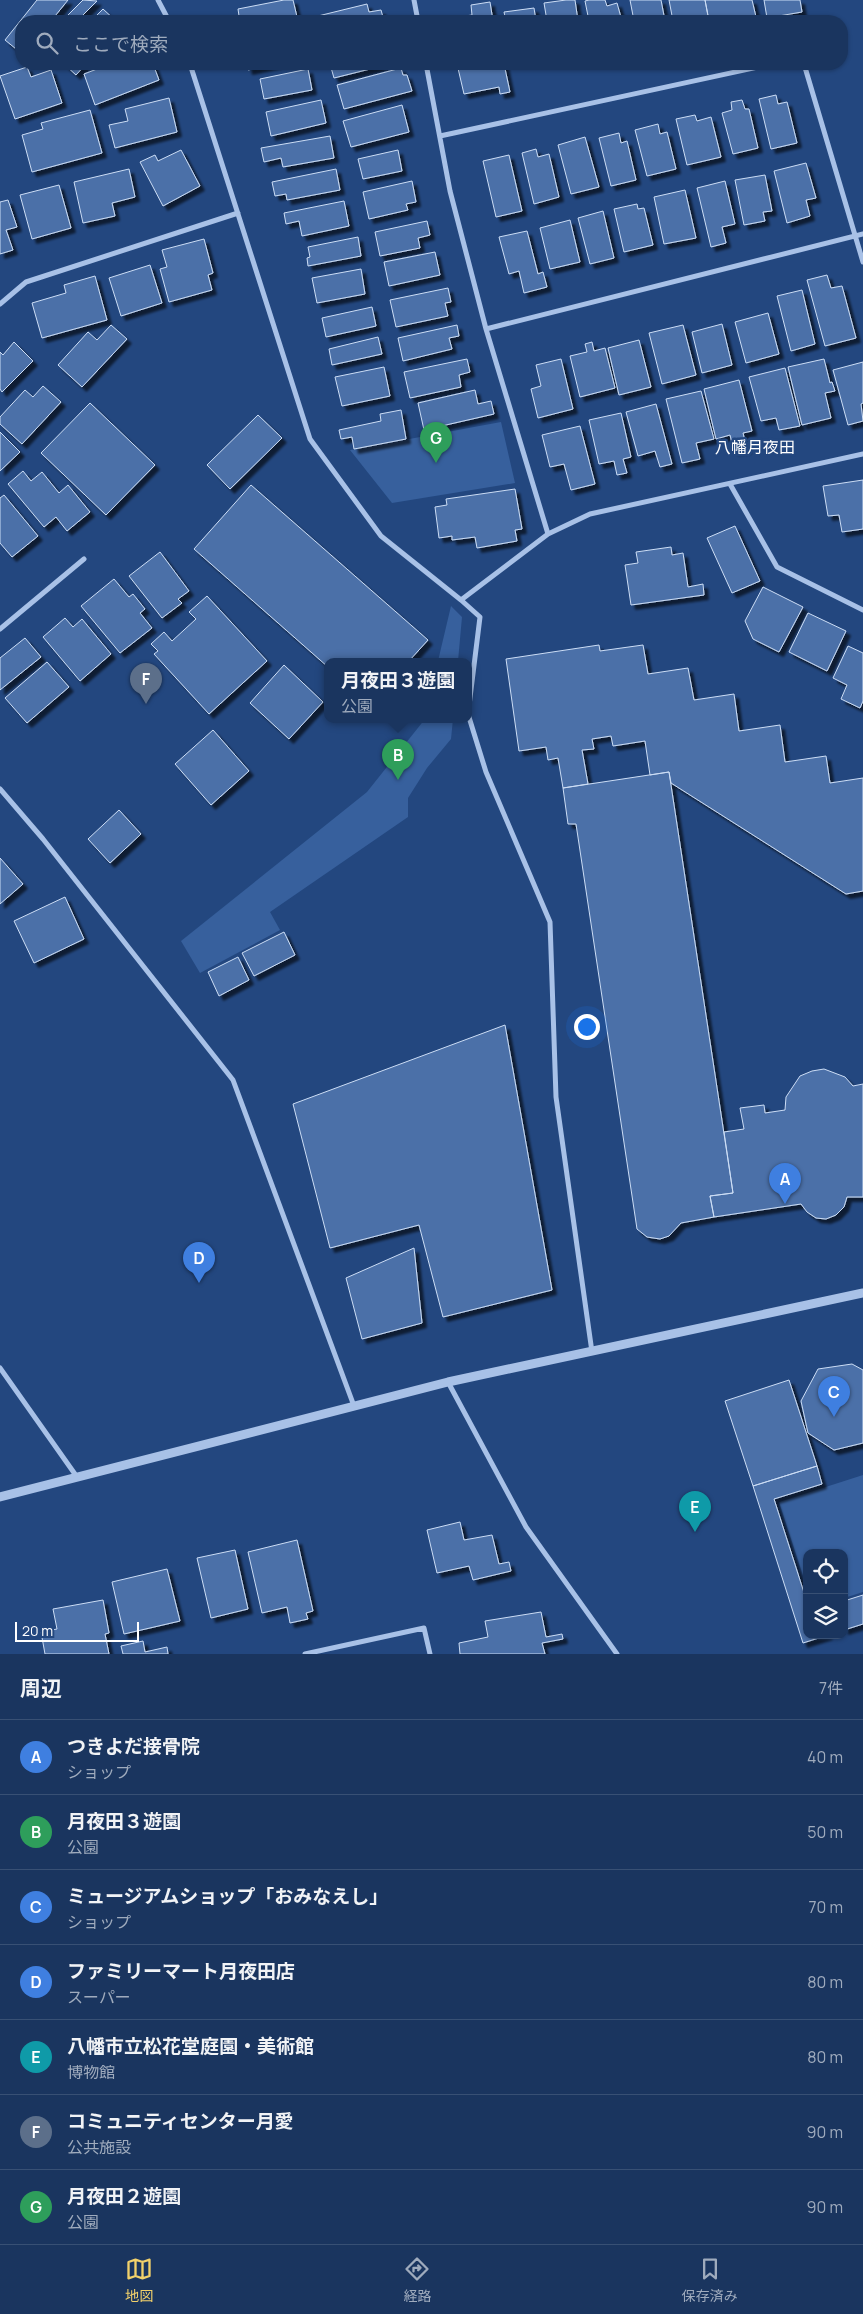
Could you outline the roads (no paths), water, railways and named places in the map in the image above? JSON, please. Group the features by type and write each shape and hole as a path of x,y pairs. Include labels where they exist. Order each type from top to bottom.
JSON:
{"street":[{"path":"158,0 166,15"},
{"path":"414,0 417,15"},
{"path":"192,70 310,439 381,536 480,617 472,682"},
{"path":"427,70 450,191 486,330 548,534"},
{"path":"440,136 744,70"},
{"path":"806,70 863,262"},
{"path":"0,304 26,282 238,213"},
{"path":"486,330 863,234"},
{"path":"461,600 548,534 590,514 863,454"},
{"path":"730,484 777,567 863,610"},
{"path":"0,629 84,559"},
{"path":"471,723 486,772 550,922 556,1097 592,1352"},
{"path":"0,790 43,839 233,1080 354,1406"},
{"path":"0,1497 448,1382 863,1293"},
{"path":"0,1368 77,1478"},
{"path":"448,1382 526,1527 617,1654"},
{"path":"305,1654 424,1628 430,1654"}],"place":[{"name":"月夜田２遊園","path":"436,463"},
{"name":"コミュニティセンター月愛","path":"146,704"},
{"name":"月夜田３遊園","path":"398,780"},
{"name":"つきよだ接骨院","path":"785,1204"},
{"name":"ファミリーマート月夜田店","path":"199,1283"},
{"name":"ミュージアムショップ「おみなえし」","path":"834,1417"},
{"name":"八幡市立松花堂庭園・美術館","path":"695,1532"}],"district":[{"name":"八幡月夜田","path":"755,447"}]}
